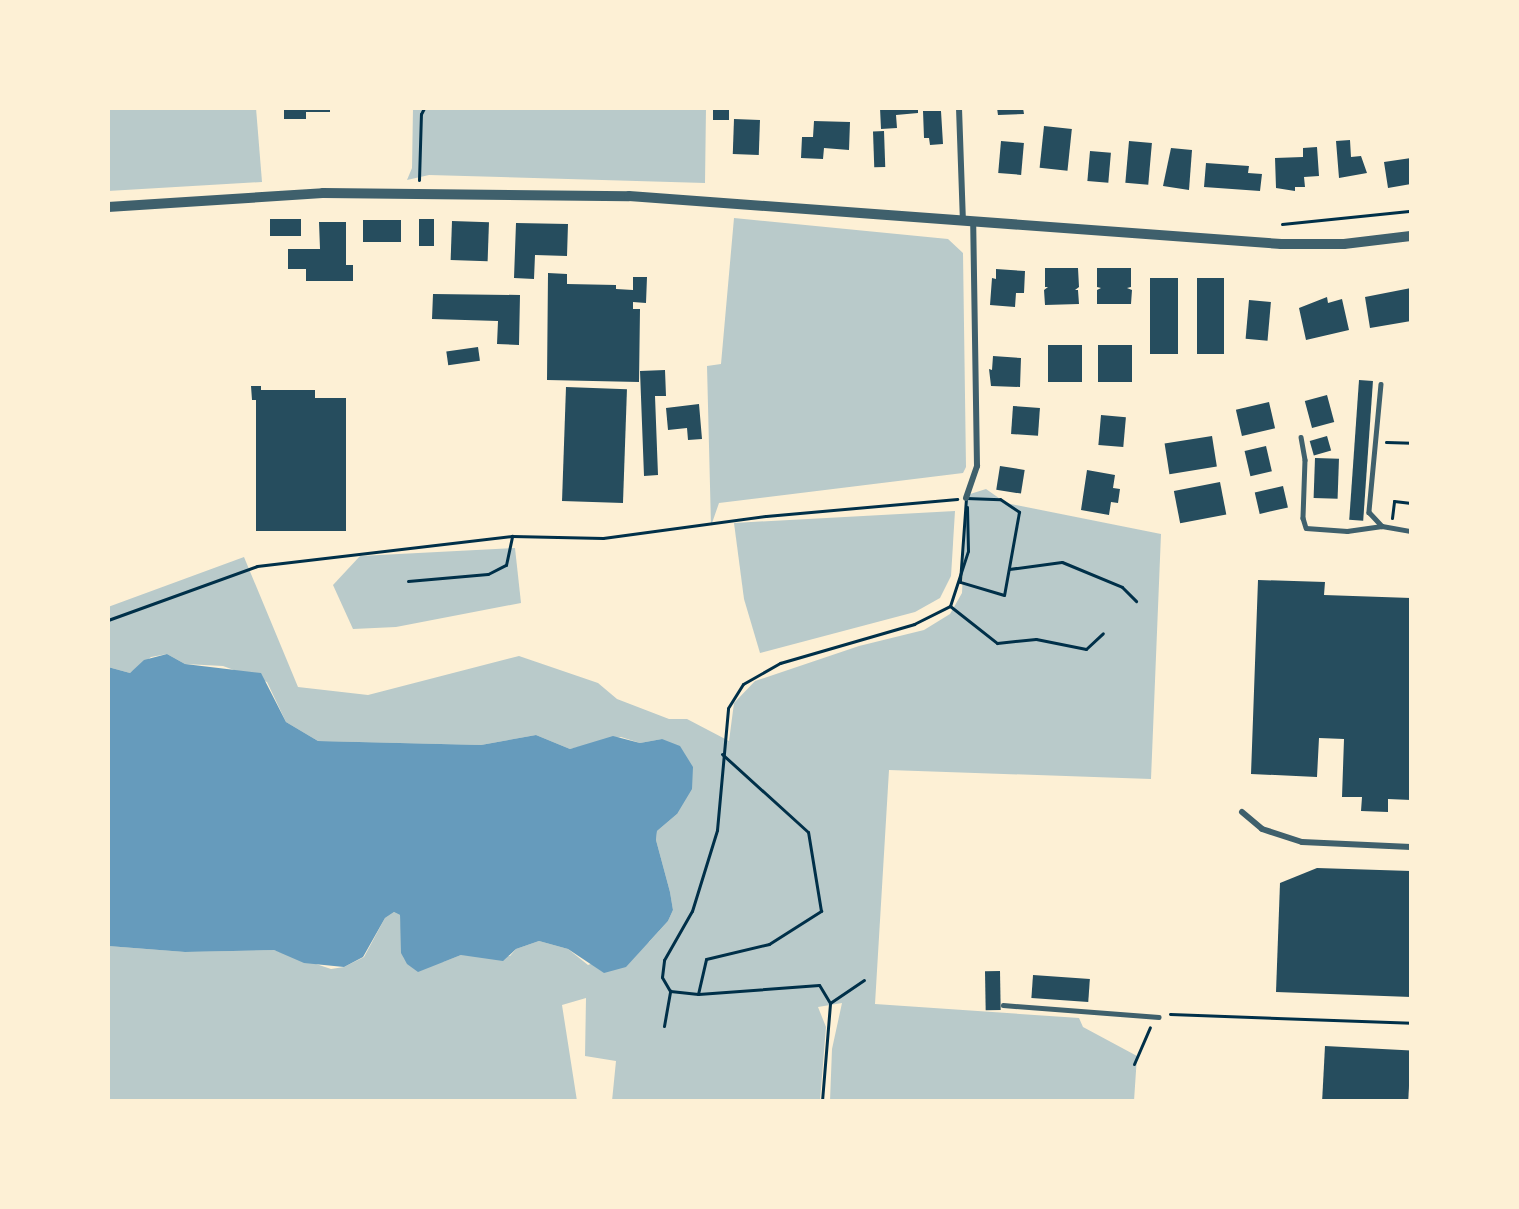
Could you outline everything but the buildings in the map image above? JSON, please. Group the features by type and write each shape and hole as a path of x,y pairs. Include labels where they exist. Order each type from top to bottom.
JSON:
{"street":[{"path":"959,108 968,223 976,466 966,498"},
{"path":"108,207 280,195 418,194 697,199 968,223 1042,224 1281,244 1344,244 1411,236"},
{"path":"1242,812 1262,829 1302,842 1411,847"}],"lane":[{"path":"1381,384 1368,506 1373,520 1382,526 1411,531"},
{"path":"1301,437 1306,528 1347,531 1382,526"},
{"path":"1003,1005 1159,1017"}],"path":[{"path":"418,194 421,114 424,108"},
{"path":"1282,224 1411,211"},
{"path":"1374,442 1411,443"},
{"path":"664,1026 670,991 662,977 664,960 692,911 717,830 722,754 728,708 743,684 780,663 914,624 950,606 960,582 968,551 966,498"},
{"path":"108,620 257,566 512,536 603,538 765,516 966,498 1000,499 1019,512 1004,595 960,582"},
{"path":"1391,529 1394,501 1411,503"},
{"path":"408,581 488,574 506,565 512,536"},
{"path":"1009,569 1062,562 1122,587 1136,601"},
{"path":"950,606 997,642 1036,639 1086,649 1103,633"},
{"path":"698,994 706,959 769,944 821,911 808,832 722,754"},
{"path":"830,1003 864,980"},
{"path":"670,991 698,994 819,985 830,1003 822,1101"},
{"path":"1134,1064 1142,1038 1159,1017 1173,1014 1411,1023"}],"shaded area":[{"path":"111,108 256,108 262,182 108,191 108,110"},
{"path":"413,108 706,108 705,183 429,175 407,180 412,168"},
{"path":"734,218 948,239 963,253 966,467 963,473 719,503 711,526 707,366 721,364"},
{"path":"986,489 1006,503 1161,534 1151,779 889,770 875,1004 1079,1018 1083,1027 1137,1056 1134,1101 830,1101 832,1049 842,1003 818,1007 826,1027 820,1101 612,1101 616,1061 585,1056 586,998 562,1005 577,1101 108,1101 108,946 185,952 274,950 331,969 344,967 364,957 385,918 394,912 400,915 404,959 443,962 461,955 510,956 516,949 539,941 568,949 588,965 649,942 668,921 673,910 656,840 657,831 677,814 662,739 640,743 621,737 570,749 536,735 481,745 318,741 286,722 267,682 223,666 185,664 167,654 151,657 130,673 108,667 108,607 244,557 298,687 368,695 519,656 598,683 617,699 669,719 687,719 729,741 734,703 755,681 859,646 924,630 950,614 962,593 967,495"},
{"path":"955,511 951,576 940,598 915,612 760,653 744,599 734,523"},
{"path":"515,548 521,603 396,627 353,629 333,585 360,556"}],"water":[{"path":"167,654 185,664 261,673 286,722 318,741 481,745 536,735 570,749 613,736 640,743 662,739 680,746 693,767 692,789 677,814 657,831 656,840 673,910 668,921 626,967 604,973 568,949 539,941 516,949 503,961 461,955 418,972 407,964 401,953 400,915 394,912 385,918 363,957 344,967 304,963 274,950 185,952 108,946 108,667 130,673 144,660"}]}
